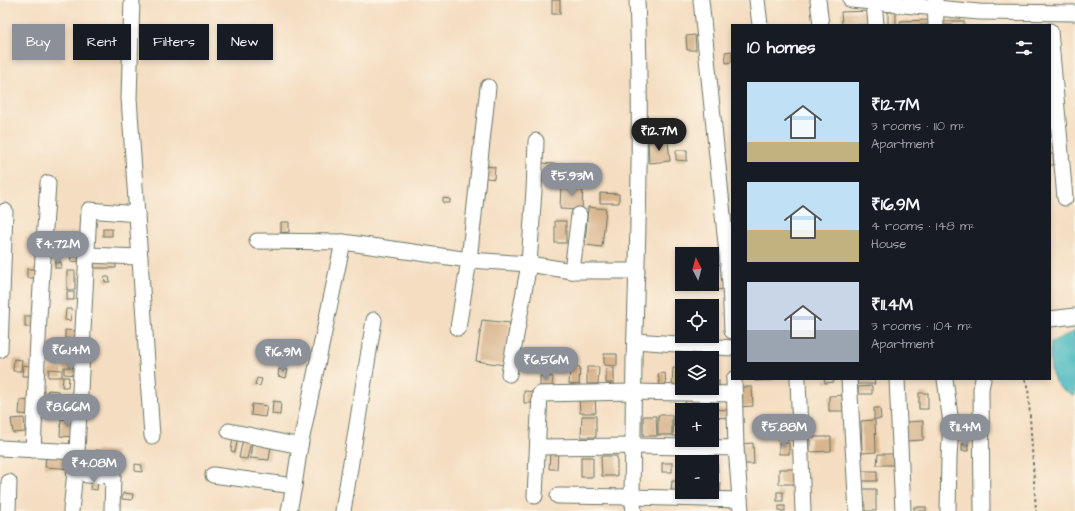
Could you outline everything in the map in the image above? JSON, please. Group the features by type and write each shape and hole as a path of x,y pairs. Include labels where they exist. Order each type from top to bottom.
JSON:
{"street":[{"path":"132,0 129,98 152,436"},
{"path":"633,504 633,392 640,126 637,0"},
{"path":"701,0 731,283"},
{"path":"757,0 760,24"},
{"path":"818,0 821,24"},
{"path":"851,0 980,6 1002,18 1049,13 1075,13"},
{"path":"876,24 878,2"},
{"path":"934,4 936,24"},
{"path":"1051,42 1065,198"},
{"path":"458,328 469,260 488,88"},
{"path":"509,374 529,264 536,140"},
{"path":"33,450 39,317 48,183"},
{"path":"71,511 77,452 89,210 137,214"},
{"path":"0,350 5,211"},
{"path":"572,271 579,215"},
{"path":"257,241 343,242 469,260 529,264 572,271 637,271"},
{"path":"289,511 300,446 343,242"},
{"path":"87,255 140,257"},
{"path":"1051,319 1075,316"},
{"path":"343,511 374,320"},
{"path":"635,340 731,348"},
{"path":"558,496 633,504 741,505 736,448 734,380"},
{"path":"798,380 803,511"},
{"path":"849,380 857,511"},
{"path":"897,380 902,511"},
{"path":"945,380 951,423 948,511"},
{"path":"982,511 980,389 983,380"},
{"path":"535,496 540,394 633,392 734,394"},
{"path":"229,431 300,446"},
{"path":"538,447 634,446 736,448"},
{"path":"0,448 77,452"},
{"path":"77,452 87,475 113,476 112,511"},
{"path":"213,475 294,486"},
{"path":"8,511 9,482"}],"path":[{"path":"1025,380 1028,386 1036,511"}],"water":[{"path":"1075,331 1075,396 1058,386 1055,382 1051,371 1051,342"}],"building":[{"path":"552,0 560,0 560,14 552,14"},
{"path":"870,11 870,24 842,24 841,12"},
{"path":"888,12 896,12 896,24 888,24"},
{"path":"931,20 931,24 900,24 900,21"},
{"path":"940,21 964,21 964,24 941,24"},
{"path":"695,35 696,50 687,50 686,36"},
{"path":"731,51 731,62 726,63 725,52"},
{"path":"668,141 670,161 649,163 648,142"},
{"path":"676,150 687,150 687,161 676,160"},
{"path":"1051,154 1053,154 1054,165 1051,165"},
{"path":"542,163 564,165 562,183 540,181"},
{"path":"483,166 495,167 494,179 481,177"},
{"path":"561,184 583,185 582,210 560,209"},
{"path":"600,193 619,194 619,203 600,203"},
{"path":"443,198 450,199 450,203 443,203"},
{"path":"588,207 606,209 602,247 585,245"},
{"path":"555,221 566,221 566,243 555,243"},
{"path":"281,222 289,222 289,232 281,233"},
{"path":"103,229 112,229 112,236 103,236"},
{"path":"70,252 78,252 79,261 71,262"},
{"path":"94,258 116,259 116,268 94,268"},
{"path":"55,262 61,262 62,268 55,268"},
{"path":"719,264 725,264 728,289 719,290"},
{"path":"27,269 39,269 39,278 27,278"},
{"path":"67,271 75,271 75,290 67,290"},
{"path":"104,277 109,277 110,282 105,282"},
{"path":"67,292 74,292 74,300 67,300"},
{"path":"66,309 72,309 70,321 65,320"},
{"path":"25,316 37,316 37,327 25,327"},
{"path":"482,320 510,323 505,365 476,361"},
{"path":"65,330 77,331 77,339 65,338"},
{"path":"51,342 65,343 65,349 50,348"},
{"path":"284,342 292,343 289,354 282,352"},
{"path":"681,349 689,349 689,351 681,351"},
{"path":"64,353 74,353 73,359 63,358"},
{"path":"604,354 617,354 617,366 604,365"},
{"path":"14,359 22,360 21,371 13,371"},
{"path":"23,365 30,366 29,376 22,376"},
{"path":"570,366 580,367 579,385 569,384"},
{"path":"64,367 78,368 78,375 64,374"},
{"path":"587,367 599,367 598,384 587,384"},
{"path":"614,368 614,383 606,383 606,369"},
{"path":"673,368 675,368 675,387 672,387"},
{"path":"49,369 62,370 62,377 48,377"},
{"path":"279,369 288,370 286,378 278,376"},
{"path":"665,373 666,386 660,386 658,374"},
{"path":"540,376 553,377 552,386 540,386"},
{"path":"63,377 69,377 68,387 62,387"},
{"path":"257,378 262,379 260,386 255,385"},
{"path":"824,380 833,380 834,382 825,383"},
{"path":"857,380 874,380 875,384 857,384"},
{"path":"872,386 872,394 858,394 858,387"},
{"path":"737,387 752,387 753,406 737,407"},
{"path":"48,390 58,391 58,396 47,396"},
{"path":"524,391 538,392 538,403 524,403"},
{"path":"919,393 928,393 928,409 919,409"},
{"path":"848,395 848,411 829,411 829,396"},
{"path":"595,397 596,413 580,413 579,398"},
{"path":"685,397 700,397 700,403 685,403"},
{"path":"56,398 78,400 77,407 55,406"},
{"path":"20,400 32,401 31,415 19,414"},
{"path":"273,401 281,402 280,415 272,414"},
{"path":"252,404 267,406 265,417 251,415"},
{"path":"874,408 880,408 881,419 874,419"},
{"path":"719,409 728,410 728,418 719,417"},
{"path":"658,415 672,415 672,435 658,435"},
{"path":"582,416 596,416 596,437 581,437"},
{"path":"643,416 656,416 657,436 643,436"},
{"path":"674,416 675,416 675,436 673,436"},
{"path":"24,418 25,432 13,433 11,419"},
{"path":"61,419 75,420 74,437 60,436"},
{"path":"875,420 876,452 862,453 861,421"},
{"path":"923,421 923,440 905,441 905,422"},
{"path":"778,424 787,424 788,439 778,439"},
{"path":"233,437 238,438 235,452 231,451"},
{"path":"810,437 831,437 831,451 810,452"},
{"path":"243,439 251,441 247,459 239,458"},
{"path":"252,442 271,445 269,460 250,458"},
{"path":"753,443 754,464 740,464 739,444"},
{"path":"779,443 789,443 789,454 779,454"},
{"path":"962,444 968,444 968,451 962,451"},
{"path":"96,450 116,451 115,461 95,460"},
{"path":"550,451 558,451 557,469 549,469"},
{"path":"702,452 702,455 689,455 689,453"},
{"path":"46,453 74,454 73,469 45,467"},
{"path":"878,454 893,454 893,465 877,465"},
{"path":"601,456 617,456 617,476 602,476"},
{"path":"581,457 593,457 593,477 581,477"},
{"path":"662,463 672,463 672,472 662,472"},
{"path":"135,464 142,465 142,472 135,471"},
{"path":"779,469 798,469 798,484 779,484"},
{"path":"862,471 877,471 877,481 862,481"},
{"path":"91,478 98,479 97,490 90,489"},
{"path":"672,481 675,481 675,490 671,490"},
{"path":"719,483 721,483 720,492"},
{"path":"863,489 876,489 876,511 862,511"},
{"path":"777,492 783,492 783,501 777,501"},
{"path":"123,493 133,494 132,500 122,499"},
{"path":"779,506 785,506 785,511 779,511"},
{"path":"914,507 926,507 926,511 914,511"}]}
